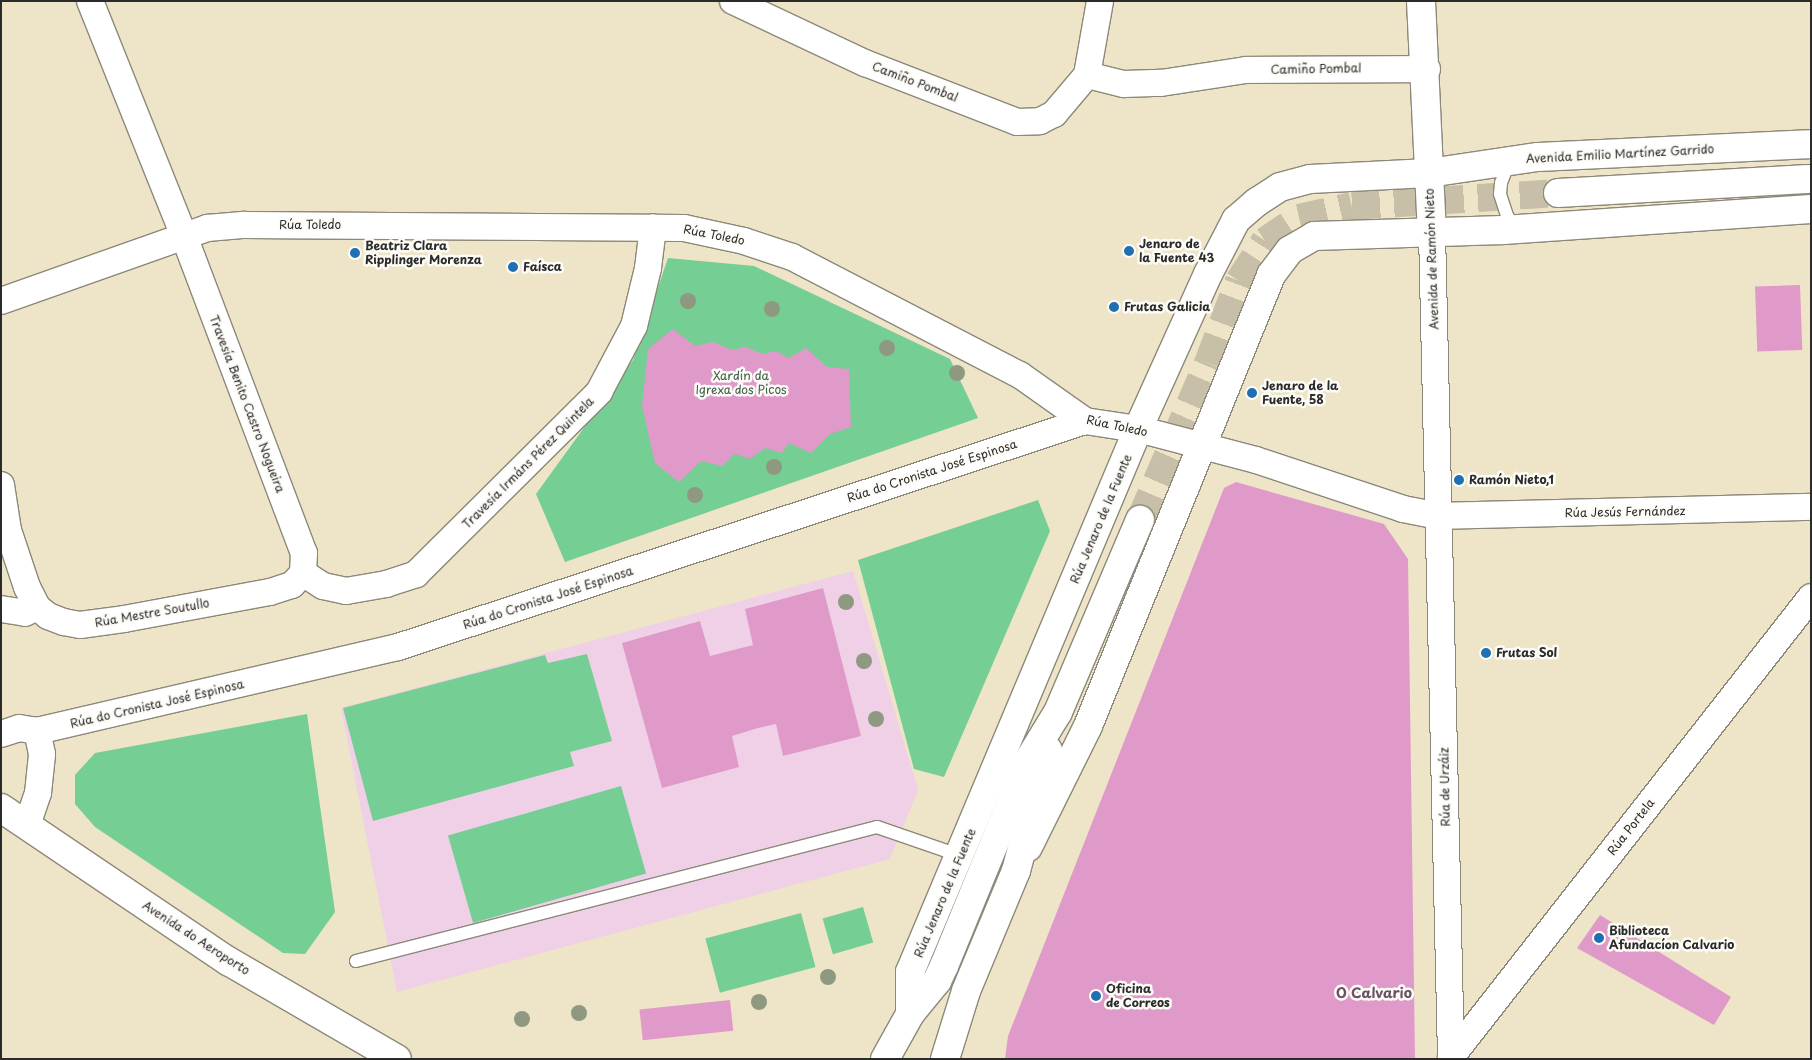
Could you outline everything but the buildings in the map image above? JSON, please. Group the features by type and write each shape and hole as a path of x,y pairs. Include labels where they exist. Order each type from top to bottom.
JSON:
{"main road":[{"name":"Avenida de Ramón Nieto","path":"1421,1 1427,68 1432,232"},
{"name":"Avenida Emilio Martínez Garrido","path":"1429,173 1510,160 1811,144"},
{"name":"Rúa Jenaro de la Fuente","path":"910,1014 910,972 961,856 1138,429 1208,274 1236,220 1257,202 1280,187 1310,179 1429,173"},
{"path":"1558,193 1811,179"},
{"path":"945,1059 966,991 1016,871 1088,726 1271,275 1290,250 1314,236 1518,229 1811,210"},
{"path":"1016,871 1058,712 1140,520"},
{"name":"Rúa Jenaro de la Fuente","path":"885,1059 910,1014 937,981 1028,761 1058,712"},
{"name":"Avenida do Aeroporto","path":"1,808 228,961 397,1059"}],"street":[{"path":"1,301 184,236 90,1"},
{"name":"Camiño Pombal","path":"733,1 865,63 1017,122 1040,121 1054,114 1087,75 1124,84 1161,83 1246,70 1427,68"},
{"path":"1087,75 1100,1"},
{"name":"Rúa Toledo","path":"184,236 207,228 246,225 653,227 720,234 792,257 1020,375 1085,420 1138,429 1256,460 1404,509 1438,516"},
{"name":"Travesía Irmáns Pérez Quintela","path":"303,573 323,586 346,591 386,584 416,574 599,392 634,326 648,268 653,227"},
{"name":"Avenida de Ramón Nieto","path":"1432,232 1438,516"},
{"name":"Travesía Benito Castro Nogueira","path":"184,236 304,553 303,573"},
{"name":"Rúa do Cronista José Espinosa","path":"1,734 19,728 37,731 398,648 1085,420"},
{"path":"1,484 8,530 38,607 25,614 1,609"},
{"name":"Rúa Jesús Fernández","path":"1438,516 1811,507"},
{"name":"Rúa de Urzáiz","path":"1438,516 1451,1058"},
{"name":"Rúa Mestre Soutullo","path":"38,607 48,616 80,625 270,592 292,585 303,573"},
{"name":"Rúa Portela","path":"1451,1058 1811,597"},
{"path":"27,825 38,793 42,754 37,731"}],"lane":[{"path":"1510,160 1500,183 1500,194 1507,216 1518,229"},
{"path":"356,961 877,827 961,856"}],"shaded area":[{"path":"853,571 918,790 890,859 397,992 341,708"}],"green space":[{"name":"Xardín da Igrexa dos Picos","path":"668,258 754,266 950,359 978,418 565,562 536,494 633,360"},
{"path":"1038,500 1050,531 944,777 914,769 858,560"},
{"path":"587,654 612,741 570,752 574,766 373,821 343,708 545,655 548,663"},
{"path":"307,714 335,912 305,954 283,953 95,827 75,804 75,775 95,753"},
{"path":"621,786 646,873 473,923 448,836"},
{"path":"863,907 873,943 833,954 823,919"},
{"path":"801,913 815,967 720,993 705,939"}],"tunnel":[{"path":"1140,520 1208,363 1239,281 1265,241 1299,218 1352,206 1558,193"}],"place":[{"name":"Jenaro de la Fuente 43","path":"1129,251"},
{"name":"Beatriz Clara Ripplinger Morenza","path":"355,253"},
{"name":"Faísca","path":"513,267"},
{"name":"Frutas Galicia","path":"1114,307"},
{"name":"Jenaro de la Fuente, 58","path":"1252,393"},
{"name":"Ramón Nieto,1","path":"1459,480"},
{"name":"Frutas Sol","path":"1486,653"},
{"name":"Biblioteca Afundacíon Calvario","path":"1599,938"},
{"name":"Oficina de Correos","path":"1096,996"}],"district":[{"name":"O Calvario","path":"1374,993"}]}
